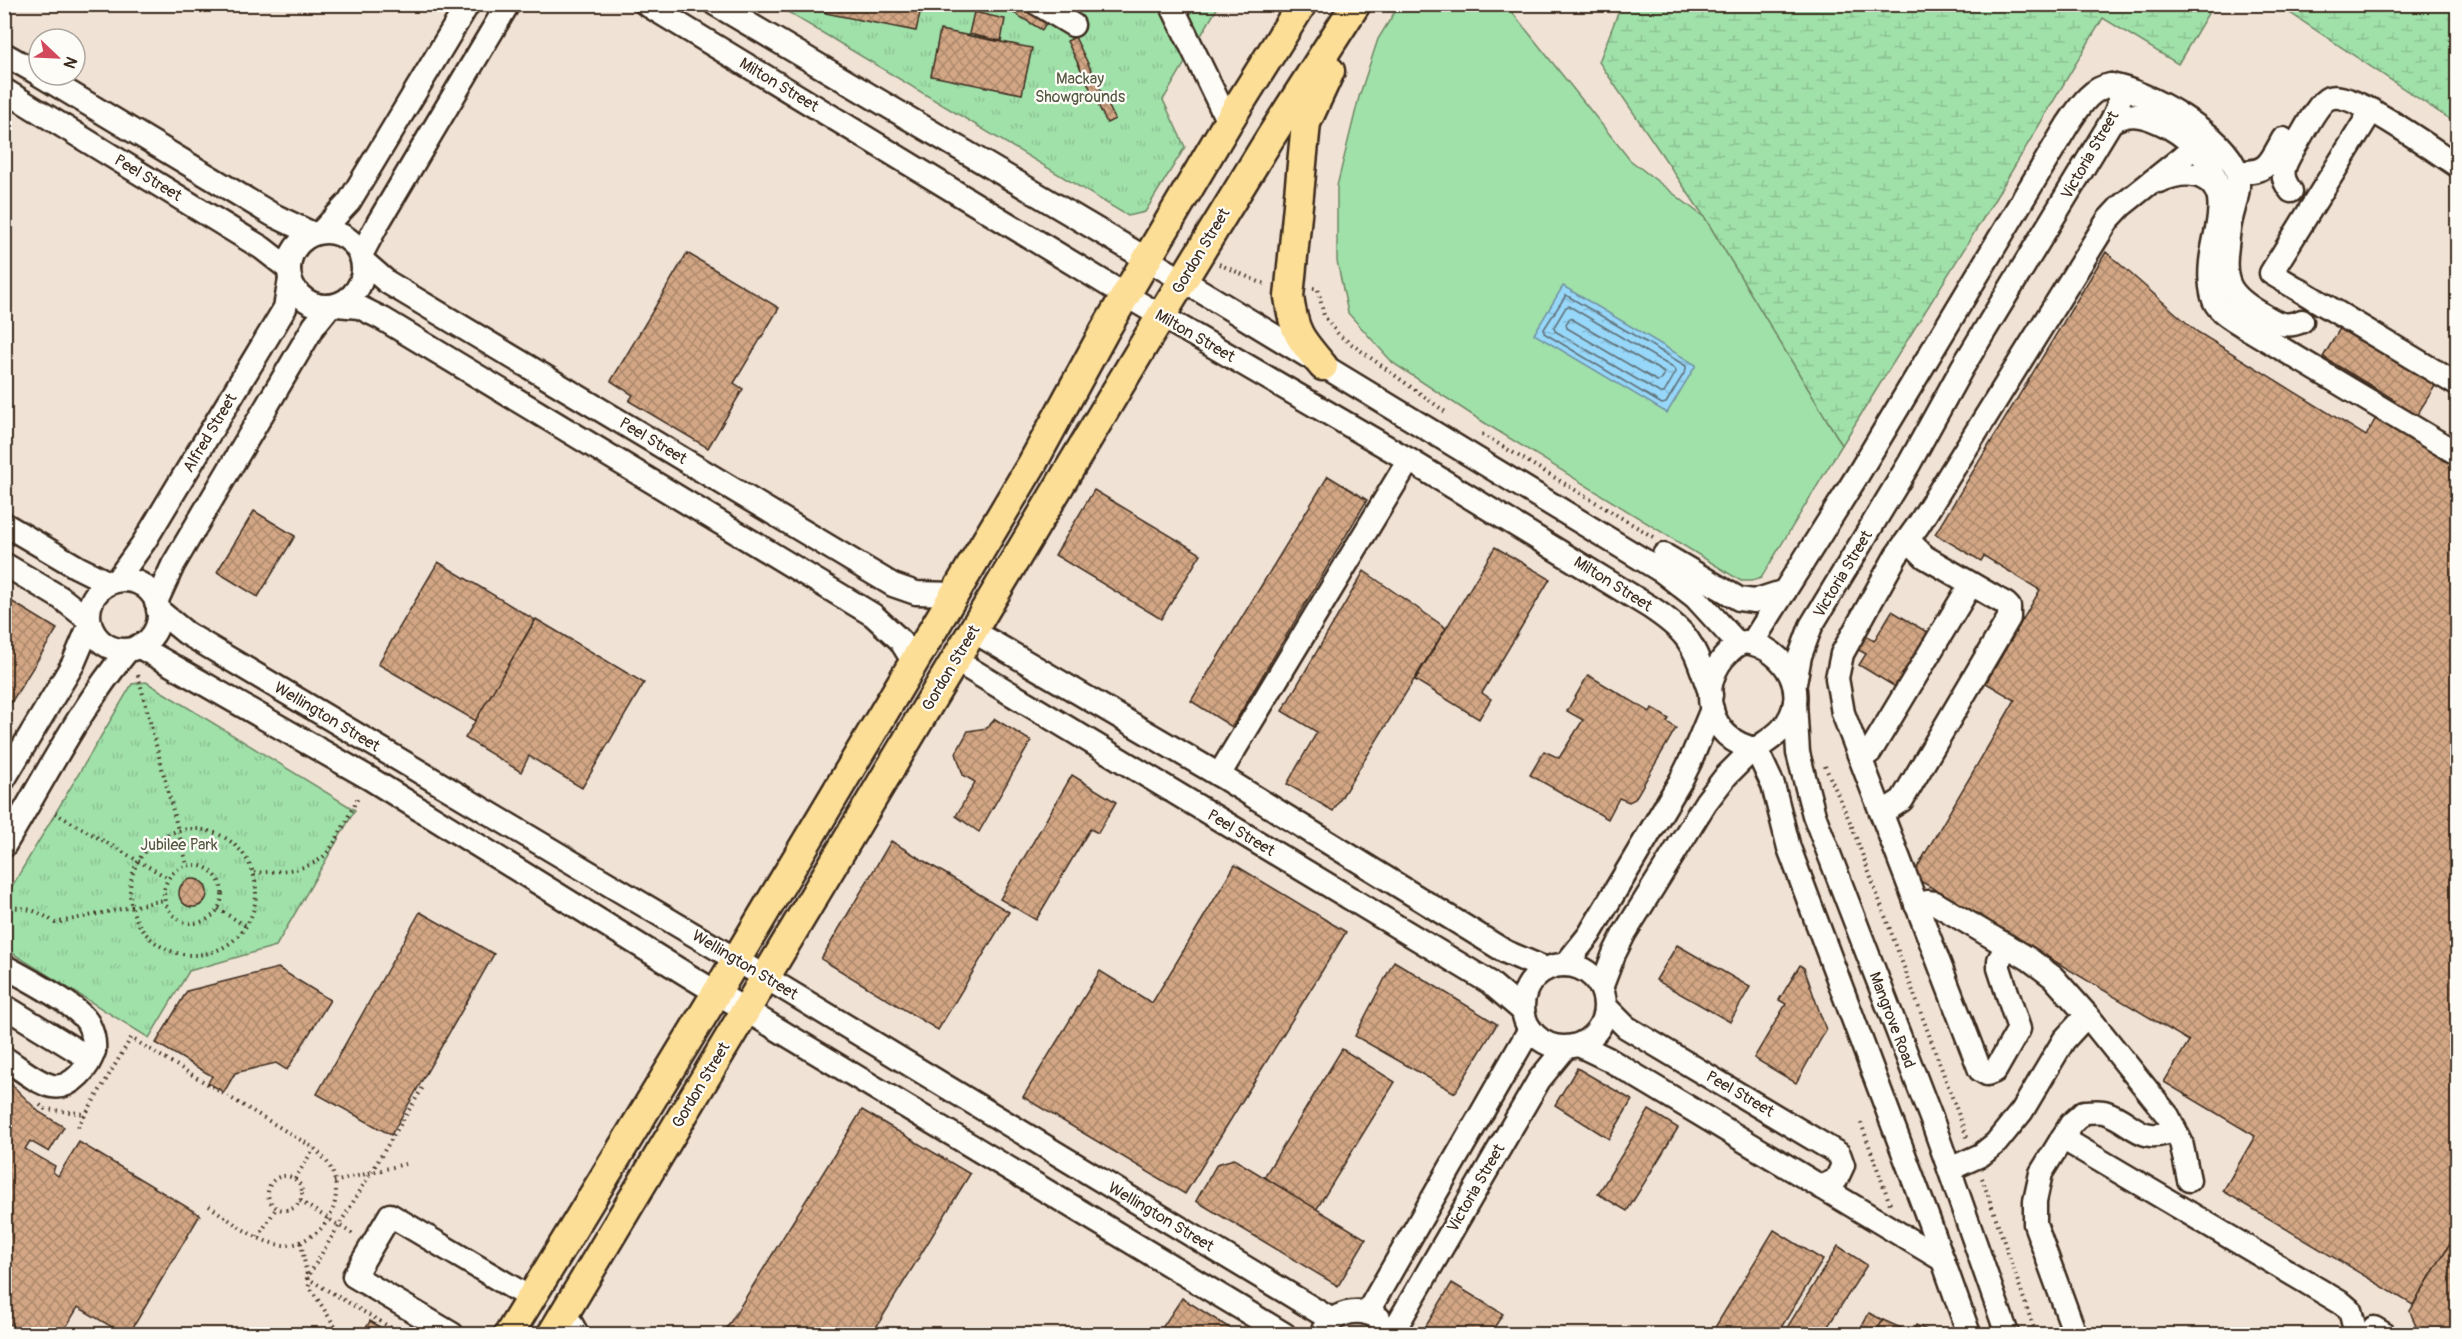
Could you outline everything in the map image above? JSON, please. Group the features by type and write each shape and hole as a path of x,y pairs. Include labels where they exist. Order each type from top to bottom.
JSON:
{"main road":[{"name":"Gordon Street","path":"509,1335 1032,464 1125,296 1228,122 1302,4"},
{"name":"Gordon Street","path":"565,1327 765,977 1161,316 1270,138 1356,4"},
{"path":"1323,366 1300,340 1292,320 1289,297 1306,123 1362,4"},
{"path":"889,702 910,693 940,648 973,631"}],"street":[{"path":"468,4 349,202 317,233 295,248 290,274 301,297 320,306 359,307 383,319 873,615 900,640 913,661"},
{"path":"362,258 378,223 508,4"},
{"name":"Milton Street","path":"646,4 1125,296 1409,460 1650,607 1676,625 1692,643 1712,702"},
{"path":"715,4 1184,280 1590,527 1678,582 1745,644 1785,664 1795,693 1790,719 1782,730 1755,748 1726,776 1706,802 1624,934 1614,954 1603,997 1604,1019 1598,1030 1589,1039 1572,1046"},
{"path":"1038,4 1073,25"},
{"path":"1171,4 1228,122"},
{"name":"Peel Street","path":"4,54 27,68"},
{"path":"2007,946 1999,960 1999,968 2019,1029 1995,1071 1987,1074 1980,1070 1843,713 1837,678 1839,661 1850,636 1896,556 2104,225 2121,206 2195,147 2211,147 2233,165 2260,171 2275,162 2309,98 2318,88 2330,84 2345,85 2356,92 2372,110 2457,166"},
{"path":"2111,85 2137,93 2163,105 2207,134 2233,165 2237,195 2229,227 2225,264 2228,282 2242,303 2275,322 2288,325 2305,323 2301,337 2284,351"},
{"name":"Victoria Street","path":"1745,644 1785,591 1857,477 2068,124 2092,93 2102,86 2111,85 2117,90 2120,99 2111,122 1962,368 1909,464 1811,626 1800,656 1795,693"},
{"name":"Peel Street","path":"59,87 273,215 317,233"},
{"name":"Peel Street","path":"4,90 262,248 290,274"},
{"path":"2372,110 2271,273 2457,385"},
{"path":"2111,122 2126,115 2142,115 2179,133 2205,158 2216,176 2220,204 2210,267 2212,294 2220,309 2284,351 2457,454"},
{"path":"2275,162 2289,196"},
{"path":"2146,186 2178,175 2196,175 2213,185 2218,193 2220,204"},
{"path":"157,606 173,565 314,326 333,306 355,293 363,273 362,258 353,243 333,232 317,233"},
{"name":"Peel Street","path":"362,258 387,282 906,591 930,595 954,594"},
{"name":"Alfred Street","path":"113,582 144,542 285,308 290,274"},
{"path":"613,457 631,428"},
{"path":"1219,775 1409,460"},
{"path":"746,538 764,507"},
{"path":"4,524 77,567 113,582 136,582 145,586 157,606 159,619 152,635 133,648 109,672 4,846"},
{"path":"1590,527 1633,539 1650,547 1739,599 1754,601 1785,591"},
{"path":"1882,813 1902,800 2007,625 2009,618 2009,607 1924,557 1908,540"},
{"path":"4,564 61,598 90,622 100,641 109,646 133,648"},
{"path":"4,779 73,664 90,622 91,602 95,595 113,582"},
{"path":"1861,758 1870,752 1971,584"},
{"name":"Wellington Street","path":"157,606 186,633 765,977 1326,1328"},
{"path":"973,631 1219,775 1506,952 1555,967 1586,971 1603,997"},
{"path":"1745,644 1714,671 1712,702 1716,723 1727,736 1739,745 1755,748"},
{"name":"Wellington Street","path":"133,648 369,778 717,992 1284,1335"},
{"name":"Peel Street","path":"955,660 1489,982 1527,1020"},
{"name":"Mangrove Road","path":"1795,693 1798,753 1812,808 1950,1169 2007,1335"},
{"path":"1712,702 1681,780 1589,935 1555,967 1536,976 1528,986 1524,998 1527,1020 1545,1043 1572,1046 1608,1059 1943,1260"},
{"path":"1755,748 1773,785 1789,848 1969,1335"},
{"path":"1916,905 1927,902 1935,903 2047,972 2087,1015 2161,1107 2181,1142 2189,1180"},
{"path":"4,966 71,1006 87,1021 94,1037 94,1051 76,1080 66,1085 53,1086 35,1078 4,1058"},
{"name":"Peel Street","path":"1603,997 1626,1028 1839,1154 1843,1165 1836,1180 1821,1187"},
{"path":"4,1006 79,1052 94,1051"},
{"path":"1950,1169 1981,1155 1996,1143 2022,1111 2064,1040 2087,1015"},
{"name":"Victoria Street","path":"1367,1312 1527,1020"},
{"name":"Victoria Street","path":"1393,1333 1539,1080 1572,1046"},
{"path":"2075,1335 2035,1224 2037,1182 2071,1124 2084,1112 2104,1112 2152,1137 2175,1130"},
{"path":"2062,1138 2343,1304 2350,1310 2356,1335"},
{"path":"452,1335 354,1276 390,1215 530,1298"},
{"path":"1326,1328 1343,1314 1367,1312 1386,1323 1393,1333"}],"path":[{"path":"1218,264 1261,283 1276,285"},
{"path":"1222,275 1226,267"},
{"path":"1309,288 1318,289 1324,316 1339,334 1447,414"},
{"path":"1477,432 1656,539"},
{"path":"138,675 187,865"},
{"path":"254,873 290,870 309,865 326,855 369,778"},
{"path":"55,813 168,878"},
{"path":"200,829 220,835 237,846 254,873 256,903 246,926 237,939 220,950 200,956 180,955 161,948 144,934 132,908 129,894 133,873 139,861 143,853 159,839 178,830 200,829"},
{"path":"187,865 198,866 214,874 222,891 218,909 202,922 183,922 174,916 164,900 168,878 187,865"},
{"path":"4,908 31,909 55,923 164,900"},
{"path":"218,909 246,926"},
{"path":"78,1127 131,1038 314,1148 330,1166 336,1202 329,1219 320,1231 301,1243 282,1245 258,1237 209,1206"},
{"path":"307,1278 423,1087"},
{"path":"1861,1123 1890,1202 1892,1215 1887,1225"},
{"path":"295,1179 314,1148"},
{"path":"334,1182 405,1164"},
{"path":"279,1177 295,1179 302,1190 300,1201 291,1209 280,1210 269,1201 270,1184 279,1177"},
{"path":"1982,1178 2036,1335"},
{"path":"300,1201 372,1246"},
{"path":"258,1237 277,1208"},
{"path":"301,1243 309,1286 340,1335"},
{"path":"307,1278 401,1335"}],"green space":[{"name":"Mackay Showgrounds","path":"776,5 1219,5 1163,100 1185,147 1145,212 1128,216"},
{"path":"1399,5 1503,5 1508,7 1630,160 1705,218 1842,445 1761,578 1741,581 1480,420 1393,363 1348,313 1337,261 1337,186 1359,97 1378,39"},
{"path":"1621,5 2213,5 2178,64 2103,18 1989,209 1842,445 1705,218 1599,62"},
{"path":"2278,5 2457,5 2457,124"},
{"name":"Jubilee Park","path":"146,682 355,810 276,946 189,971 149,1038 4,948 5,898 132,684"}],"water":[{"path":"1563,286 1696,365 1667,413 1534,334"}],"building":[{"path":"827,4 922,4 916,31 825,13"},
{"path":"999,4 1015,4 1046,23 1042,30"},
{"path":"974,12 1005,19 1001,41 969,34"},
{"path":"940,30 1032,48 1022,94 931,76"},
{"path":"1075,37 1115,119 1107,123 1067,41"},
{"path":"2106,252 2196,331 2366,436 2377,416 2458,466 2458,1230 2413,1305 2223,1191 2255,1136 2164,1082 2189,1041 1912,876 2015,700 1986,683 2040,590 1984,556 1981,561 1935,534"},
{"path":"687,253 779,308 734,383 743,389 708,448 629,401 633,395 611,381"},
{"path":"2342,325 2437,383 2405,434 2383,421 2395,400 2323,357"},
{"path":"1328,476 1367,500 1232,727 1191,701"},
{"path":"1094,490 1201,554 1161,619 1055,555"},
{"path":"254,511 295,536 258,597 217,572"},
{"path":"1495,547 1550,579 1482,693 1491,699 1479,719 1415,680"},
{"path":"438,562 535,620 476,721 378,664"},
{"path":"1364,571 1446,628 1333,811 1287,784 1317,732 1282,711"},
{"path":"11,601 57,629 4,714 4,613"},
{"path":"1892,611 1930,634 1897,688 1859,665 1866,654 1855,648 1863,634 1874,641"},
{"path":"536,619 644,683 582,788 529,756 521,772 465,738"},
{"path":"1588,675 1650,712 1652,708 1669,719 1667,722 1676,728 1635,799 1629,802 1619,798 1608,819 1530,775 1544,751 1559,758 1583,720 1567,711"},
{"path":"995,719 1031,741 979,832 956,816 975,782 963,775 956,753 968,731 987,728"},
{"path":"1072,775 1116,802 1098,833 1090,829 1036,920 1000,899"},
{"path":"891,841 1009,912 938,1030 821,959"},
{"path":"1235,865 1346,932 1185,1194 1023,1097 1100,971 1152,1003"},
{"path":"193,879 203,883 207,893 203,903 193,907 183,903 179,893 183,883"},
{"path":"420,912 494,954 391,1135 317,1094"},
{"path":"1677,945 1750,987 1730,1022 1656,980"},
{"path":"1394,961 1497,1024 1455,1093 1355,1036"},
{"path":"1800,965 1804,968 1826,1030 1796,1083 1754,1058 1786,1004 1779,1000"},
{"path":"278,968 330,1000 287,1070 276,1063 235,1073 224,1092 208,1083 212,1076 156,1043 187,991"},
{"path":"1342,1049 1395,1082 1316,1210 1264,1177"},
{"path":"1577,1068 1632,1100 1609,1139 1555,1105"},
{"path":"4,1077 39,1112 64,1127 49,1152 30,1141 25,1149 55,1166 53,1172 58,1176 79,1142 200,1215 129,1334 124,1334 78,1307 62,1334 27,1334 4,1321"},
{"path":"862,1110 970,1174 872,1334 723,1334"},
{"path":"1649,1110 1678,1128 1627,1211 1598,1194"},
{"path":"1234,1159 1366,1239 1338,1286 1196,1201 1217,1164"},
{"path":"1774,1230 1823,1260 1777,1334 1711,1334"},
{"path":"2450,1243 2458,1249 2458,1325 2452,1334 2422,1334 2418,1332 2410,1311"},
{"path":"1838,1246 1867,1265 1823,1334 1783,1334"},
{"path":"1452,1283 1503,1314 1490,1334 1421,1334"},
{"path":"1182,1298 1239,1334 1158,1334"},
{"path":"1869,1313 1883,1320 1875,1334 1858,1334"},
{"path":"1883,1320 1912,1333 1916,1325 1935,1334 1875,1334"},
{"path":"370,1321 383,1329 383,1334 363,1334"}]}
